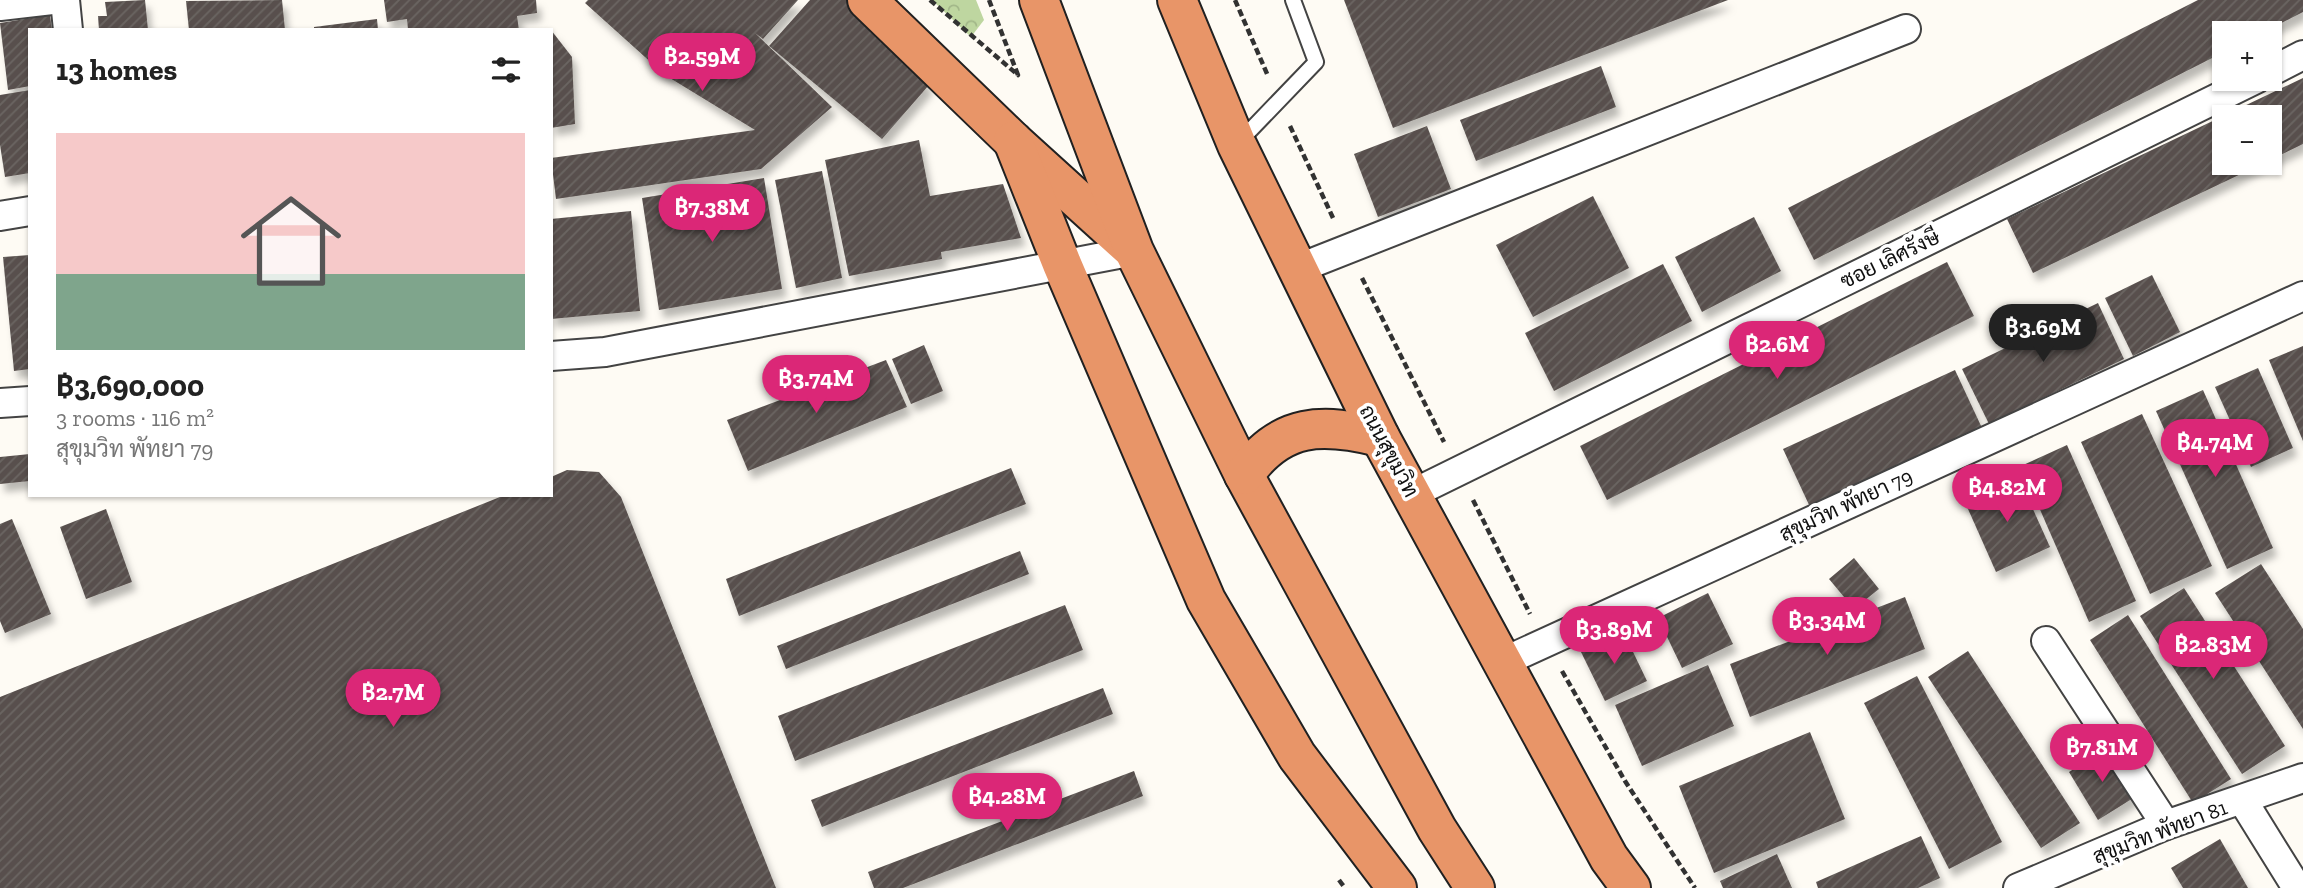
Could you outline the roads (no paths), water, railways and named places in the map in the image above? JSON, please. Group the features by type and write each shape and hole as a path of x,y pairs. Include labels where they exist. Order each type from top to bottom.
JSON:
{"highway":[{"path":"867,0 1013,141 1134,251"},
{"path":"1040,0 1134,251 1244,475 1437,829 1475,888"},
{"name":"ถนนสุขุมวิท","path":"1177,0 1237,145 1381,437 1609,858 1630,888"},
{"path":"1013,141 1062,264 1206,600 1297,756 1397,888"},
{"path":"1244,475 1257,456 1283,438 1312,429 1338,427 1381,437"}],"street":[{"path":"0,6 52,0"},
{"path":"65,0 68,28"},
{"path":"1297,269 1906,29"},
{"path":"2282,66 2303,55"},
{"name":"ซอย เลิศรังษี","path":"1412,494 2232,91"},
{"path":"0,216 28,211"},
{"path":"553,356 605,352 1134,251"},
{"name":"สุขุมวิท พัทยา 79","path":"1503,662 2303,296"},
{"path":"0,403 28,401"},
{"path":"2046,641 2165,825"},
{"name":"สุขุมวิท พัทยา 81","path":"2026,887 2165,825 2303,778"},
{"path":"2243,800 2297,888"}],"lane":[{"path":"1237,145 1316,62 1293,0"}]}
